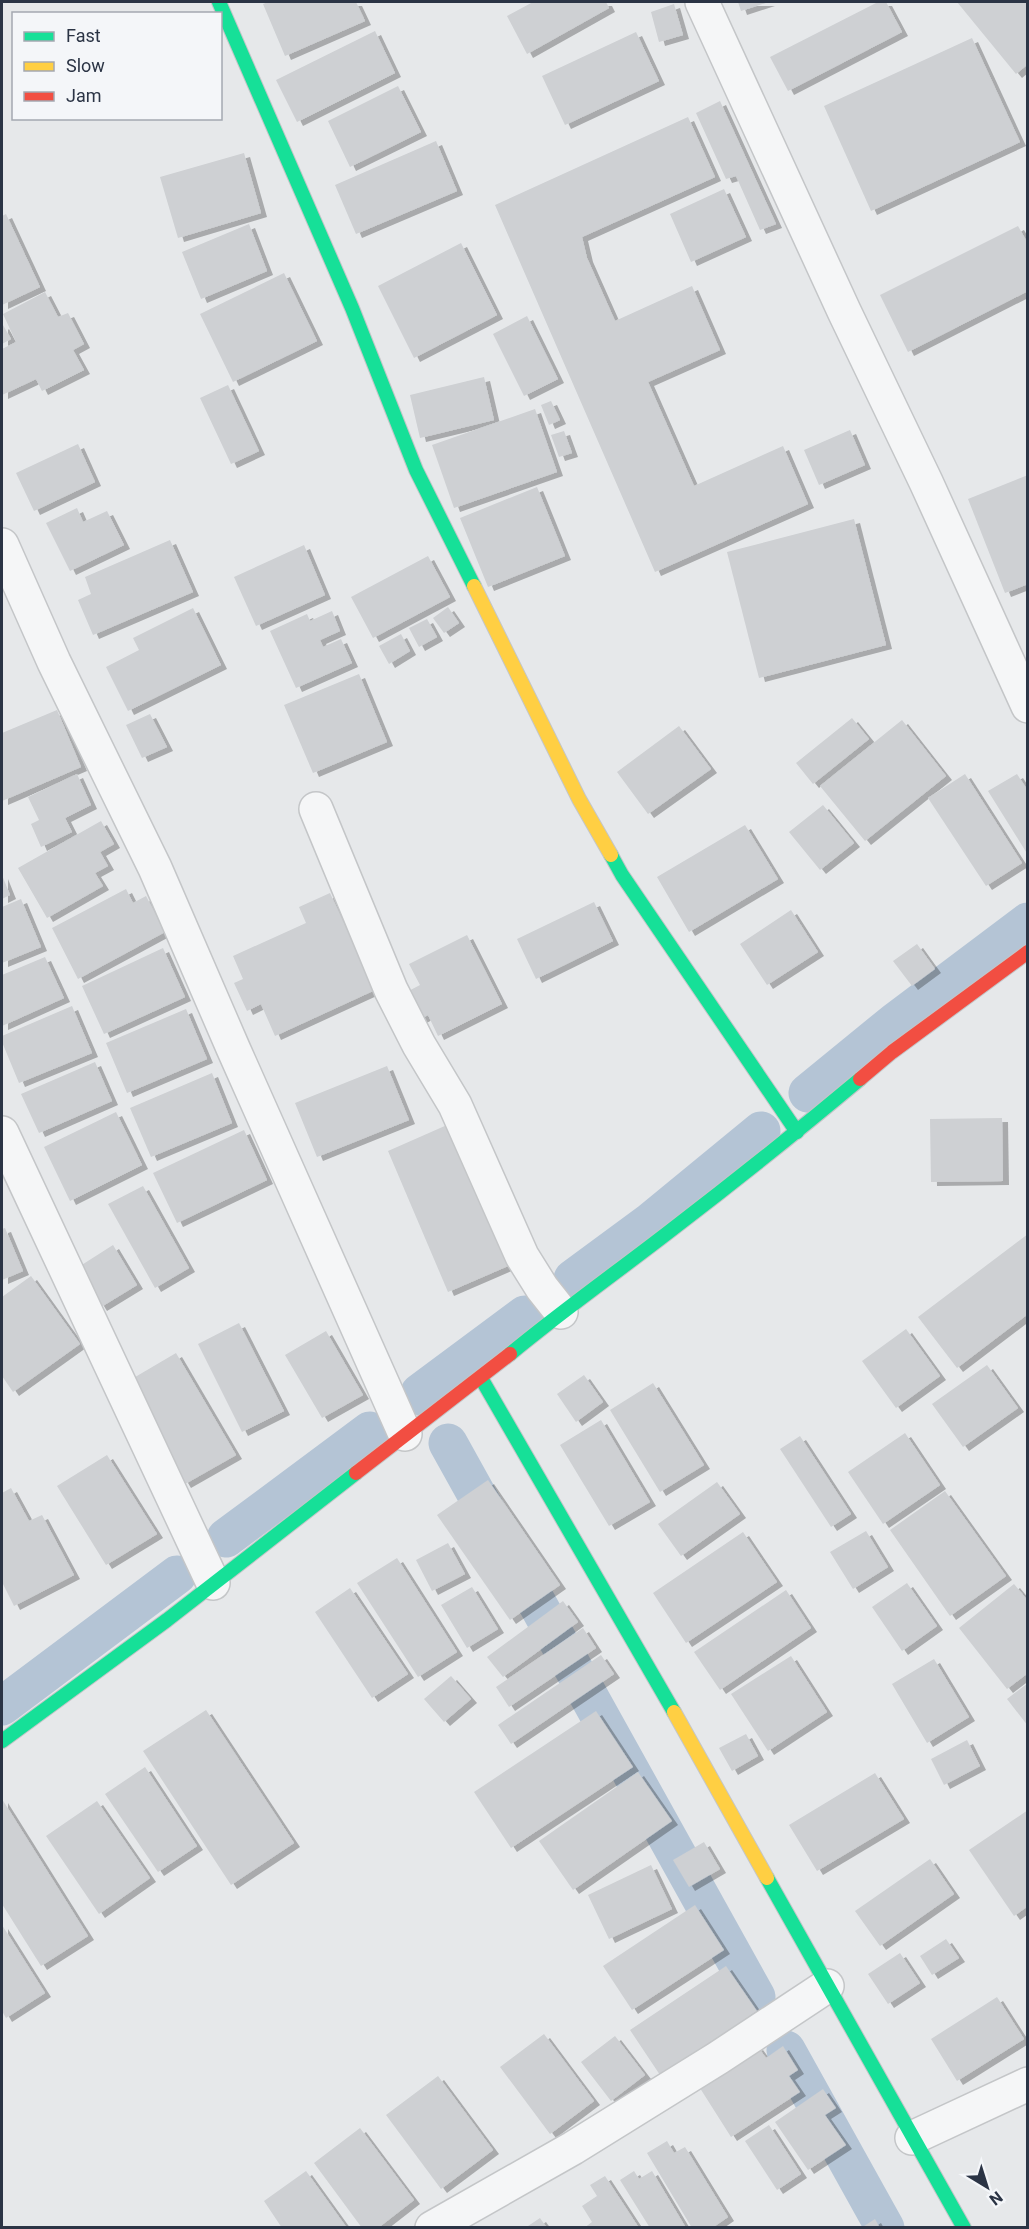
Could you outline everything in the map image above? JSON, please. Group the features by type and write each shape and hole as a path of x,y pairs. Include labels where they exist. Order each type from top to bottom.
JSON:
{"street":[{"path":"219,2 352,308 416,470 579,799 621,875 798,1132"},
{"path":"702,2 1028,706"},
{"path":"2,545 54,662 155,868 232,1048 405,1434"},
{"path":"316,809 391,990 419,1045 456,1105 522,1256 542,1288 561,1312"},
{"path":"2,1741 167,1620 405,1434 481,1378 561,1312 798,1132 892,1052 1028,951"},
{"path":"2,1133 213,1582"},
{"path":"481,1378 605,1590 964,2228"},
{"path":"432,2228 573,2148 718,2058 827,1986"},
{"path":"912,2138 1028,2084"}],"building":[{"path":"268,2 356,2 365,21 285,56 263,4"},
{"path":"533,2 606,2 609,8 527,54 507,16"},
{"path":"738,2 769,2 741,11"},
{"path":"878,2 886,2 902,32 788,91 770,57"},
{"path":"957,2 1028,2 1028,64 1016,74"},
{"path":"674,4 683,35 659,42 651,12"},
{"path":"375,31 395,73 297,122 276,80"},
{"path":"636,32 659,81 565,125 542,76"},
{"path":"972,38 1020,142 871,211 824,106"},
{"path":"398,86 421,132 350,167 328,121"},
{"path":"720,101 776,224 760,230 736,176 726,179 696,113"},
{"path":"688,117 715,177 582,237 587,258 615,321 692,286 720,350 648,382 694,486 783,446 808,504 655,572 495,205"},
{"path":"436,141 457,191 356,234 335,185"},
{"path":"244,153 261,213 178,238 160,177"},
{"path":"724,189 746,237 691,262 670,214"},
{"path":"6,214 40,287 2,305 2,216"},
{"path":"249,224 267,271 201,299 182,252"},
{"path":"1018,226 1028,244 1028,291 908,352 880,295"},
{"path":"461,243 497,315 414,358 378,286"},
{"path":"284,273 317,341 233,382 200,314"},
{"path":"45,292 58,317 68,313 84,344 73,350 84,370 42,391 36,379 2,395 2,349 16,342 3,314"},
{"path":"527,316 558,379 524,396 493,334"},
{"path":"2,326 11,339 2,344"},
{"path":"484,377 494,420 420,438 410,395"},
{"path":"228,385 259,451 231,464 200,398"},
{"path":"551,401 560,420 549,425 541,405"},
{"path":"535,409 557,472 454,508 432,445"},
{"path":"850,430 865,465 819,485 804,450"},
{"path":"564,431 572,453 559,457 551,435"},
{"path":"78,444 95,482 34,511 16,473"},
{"path":"1028,475 1028,584 1005,593 968,499"},
{"path":"537,487 565,556 488,587 460,518"},
{"path":"77,508 83,522 107,511 124,545 70,571 46,523"},
{"path":"854,519 886,645 759,678 727,552"},
{"path":"170,540 193,592 93,635 78,600 91,594 85,577"},
{"path":"304,545 325,595 256,626 234,577"},
{"path":"428,556 450,597 373,638 351,597"},
{"path":"448,607 459,623 444,633 433,618"},
{"path":"193,608 221,665 128,711 106,667 139,650 133,638"},
{"path":"332,611 340,631 320,640 323,647 341,639 352,663 296,688 270,631 307,614 310,621"},
{"path":"427,619 437,637 419,647 409,628"},
{"path":"401,634 410,651 389,664 379,646"},
{"path":"359,674 387,742 313,773 284,705"},
{"path":"57,710 81,767 2,801 2,733"},
{"path":"150,714 167,747 142,758 126,725"},
{"path":"852,718 869,739 813,784 796,763"},
{"path":"902,720 946,776 865,841 820,786"},
{"path":"679,726 711,769 648,814 617,772"},
{"path":"77,774 91,805 65,818 72,832 41,847 31,824 39,820 28,797"},
{"path":"965,774 1022,863 986,886 928,798"},
{"path":"1017,774 1028,791 1028,855 988,791"},
{"path":"823,805 854,843 820,870 789,832"},
{"path":"101,821 114,844 100,852 108,866 95,873 103,886 47,918 18,868"},
{"path":"745,825 778,879 689,932 657,877"},
{"path":"2,875 10,895 2,899"},
{"path":"126,889 133,903 146,896 165,932 78,979 52,928"},
{"path":"330,893 375,990 275,1036 261,1004 247,1011 234,983 243,979 233,956 306,923 299,907"},
{"path":"21,899 41,947 2,963 2,907"},
{"path":"594,902 613,941 536,979 517,939"},
{"path":"791,910 818,952 767,985 740,944"},
{"path":"467,935 502,1004 438,1036 428,1015 415,1022 401,995 420,985 409,964"},
{"path":"917,944 935,969 912,986 893,961"},
{"path":"163,948 185,997 104,1034 82,986"},
{"path":"45,957 64,998 2,1026 2,975"},
{"path":"72,1006 92,1053 19,1083 2,1042 2,1036"},
{"path":"186,1009 207,1059 127,1093 106,1043"},
{"path":"95,1062 112,1101 39,1133 21,1094"},
{"path":"387,1066 409,1120 317,1157 295,1103"},
{"path":"212,1073 232,1123 151,1157 130,1108"},
{"path":"116,1112 142,1165 70,1201 44,1147"},
{"path":"1002,1118 1003,1181 931,1182 930,1119"},
{"path":"447,1125 508,1266 448,1292 388,1151"},
{"path":"244,1130 267,1180 177,1223 153,1173"},
{"path":"143,1186 189,1268 155,1288 108,1204"},
{"path":"5,1228 23,1271 2,1280 2,1229"},
{"path":"1028,1234 1028,1314 957,1368 918,1317"},
{"path":"113,1245 137,1285 101,1307 77,1268"},
{"path":"31,1276 80,1344 13,1392 2,1376 2,1297"},
{"path":"239,1323 284,1411 242,1432 198,1344"},
{"path":"906,1329 940,1376 896,1408 862,1361"},
{"path":"326,1331 363,1395 322,1418 285,1355"},
{"path":"176,1353 236,1455 185,1484 125,1383"},
{"path":"987,1365 1018,1408 963,1447 932,1404"},
{"path":"584,1375 603,1402 576,1422 557,1394"},
{"path":"653,1383 704,1465 660,1492 610,1410"},
{"path":"601,1420 650,1502 609,1526 560,1445"},
{"path":"905,1433 940,1485 883,1524 848,1472"},
{"path":"800,1436 851,1514 831,1527 780,1449"},
{"path":"107,1455 157,1534 106,1565 57,1486"},
{"path":"488,1480 560,1585 510,1620 437,1515"},
{"path":"717,1482 740,1514 681,1556 658,1524"},
{"path":"11,1488 29,1521 42,1515 74,1575 14,1606 2,1582 2,1493"},
{"path":"945,1491 1006,1576 950,1616 890,1530"},
{"path":"866,1531 888,1567 853,1589 830,1552"},
{"path":"743,1532 777,1582 686,1643 653,1593"},
{"path":"448,1543 465,1574 432,1591 416,1560"},
{"path":"397,1558 457,1652 418,1677 357,1583"},
{"path":"907,1583 937,1626 902,1651 872,1607"},
{"path":"1014,1584 1028,1601 1028,1673 1007,1689 959,1628"},
{"path":"472,1587 498,1629 467,1648 441,1605"},
{"path":"350,1588 408,1674 372,1698 315,1612"},
{"path":"786,1590 811,1628 720,1690 694,1652"},
{"path":"563,1601 578,1622 503,1677 487,1657"},
{"path":"583,1628 596,1648 509,1707 496,1687"},
{"path":"601,1655 614,1674 511,1744 498,1725"},
{"path":"791,1656 827,1712 768,1751 731,1694"},
{"path":"934,1659 969,1717 927,1743 892,1684"},
{"path":"451,1676 471,1699 444,1722 424,1699"},
{"path":"1028,1683 1028,1726 1007,1699"},
{"path":"206,1710 294,1843 231,1885 143,1751"},
{"path":"596,1711 633,1767 511,1848 474,1792"},
{"path":"746,1734 758,1756 732,1771 719,1748"},
{"path":"967,1740 980,1766 944,1785 931,1759"},
{"path":"145,1767 197,1846 158,1872 105,1794"},
{"path":"638,1772 672,1821 573,1890 539,1841"},
{"path":"875,1773 904,1819 817,1871 789,1825"},
{"path":"2,1799 88,1936 41,1966 2,1904"},
{"path":"97,1801 150,1878 99,1914 46,1836"},
{"path":"1028,1810 1028,1906 1014,1916 969,1850"},
{"path":"704,1842 720,1869 689,1887 673,1860"},
{"path":"930,1859 954,1894 880,1946 855,1911"},
{"path":"651,1865 672,1909 609,1939 588,1895"},
{"path":"695,1905 724,1950 632,2010 603,1966"},
{"path":"2,1925 45,1993 6,2018 2,2011"},
{"path":"946,1939 959,1958 932,1975 920,1956"},
{"path":"900,1953 920,1983 888,2004 868,1974"},
{"path":"726,1966 757,2011 660,2075 630,2030"},
{"path":"997,1997 1024,2039 957,2081 931,2039"},
{"path":"544,2034 594,2101 550,2134 500,2067"},
{"path":"615,2036 645,2075 611,2101 581,2062"},
{"path":"757,2046 766,2058 783,2046 798,2070 789,2076 800,2092 731,2137 698,2085"},
{"path":"438,2076 493,2150 441,2189 386,2115"},
{"path":"823,2089 836,2108 825,2115 846,2145 808,2170 775,2122"},
{"path":"769,2125 801,2174 777,2190 745,2141"},
{"path":"360,2128 414,2200 378,2228 362,2228 314,2163"},
{"path":"667,2141 674,2153 685,2147 728,2217 712,2228 692,2228 647,2153"},
{"path":"306,2171 347,2228 282,2228 264,2201"},
{"path":"634,2171 639,2179 652,2171 686,2228 650,2228 620,2180"},
{"path":"605,2176 639,2228 584,2228 592,2222 582,2206 597,2196 590,2185"},
{"path":"540,2218 547,2228 525,2228"},
{"path":"875,2219 880,2228 861,2228"}],"waterway":[{"path":"808,1093 895,1022 1028,922"},
{"path":"573,1279 649,1223 761,1131"},
{"path":"421,1396 420,1393 525,1315"},
{"path":"226,1538 370,1431"},
{"path":"448,1443 756,1997"},
{"path":"2,1706 177,1575"},
{"path":"786,2050 885,2228"}],"traffic: fast":[{"path":"219,2 352,308 416,470 474,586"},
{"path":"611,855 622,875 797,1132"},
{"path":"510,1354 718,1194 860,1079"},
{"path":"481,1378 674,1712"},
{"path":"2,1741 167,1620 356,1473"},
{"path":"767,1878 964,2228"}],"traffic: slow":[{"path":"474,586 579,799 611,855"},
{"path":"674,1712 767,1878"}],"traffic: jam":[{"path":"860,1079 892,1052 1028,952"},
{"path":"356,1473 510,1354"}]}
